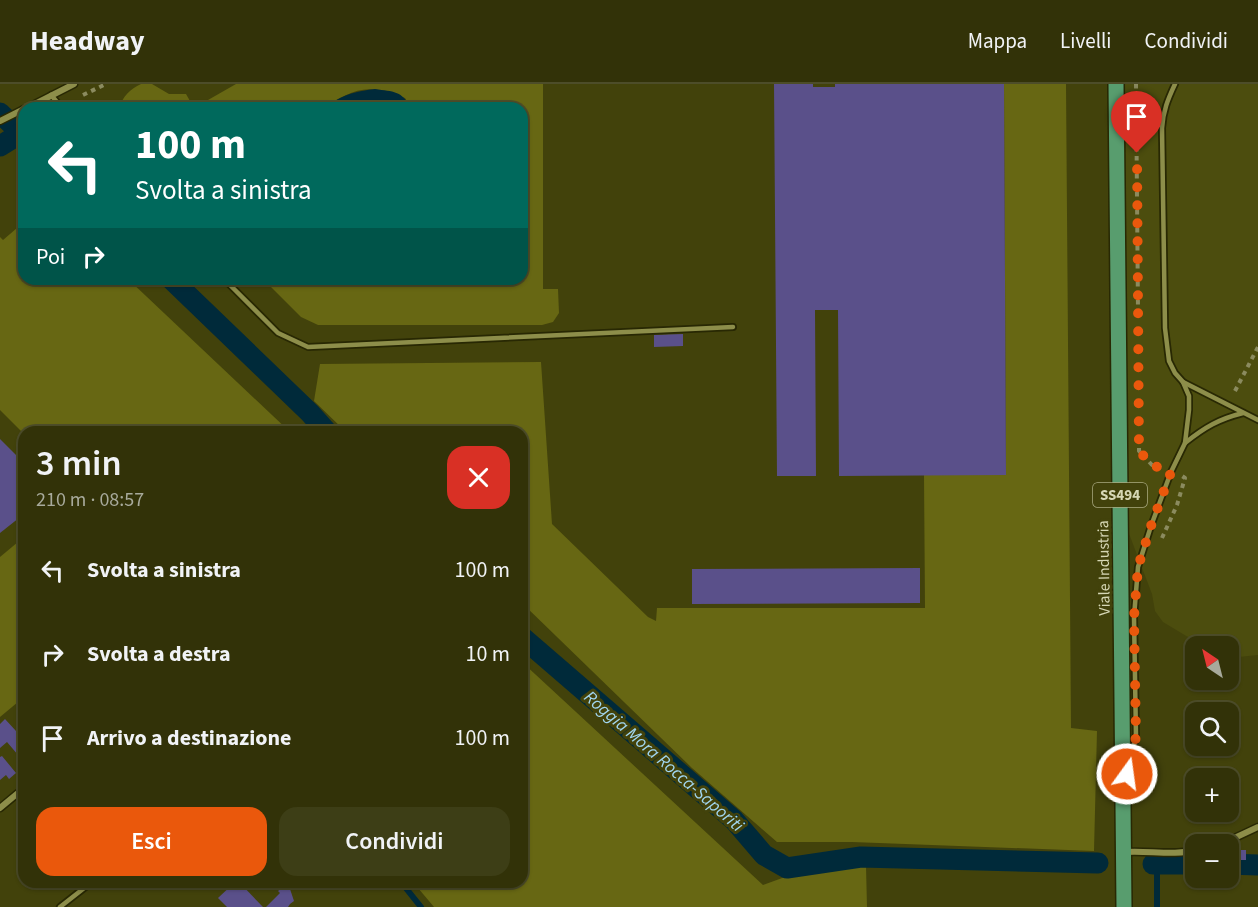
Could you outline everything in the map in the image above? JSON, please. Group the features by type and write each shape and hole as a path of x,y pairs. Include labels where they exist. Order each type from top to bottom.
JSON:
{"main road":[{"name":"Viale Industria","path":"1116,84 1124,907"}],"street":[{"path":"38,102 74,84"},
{"path":"0,122 18,113"},
{"path":"0,808 18,793"},
{"path":"1239,836 1258,827"},
{"path":"1123,852 1185,853"}],"lane":[{"path":"1175,84 1166,101 1162,128 1165,328 1169,361 1175,373 1183,381 1258,420"},
{"path":"51,95 57,102"},
{"path":"230,285 278,333 308,347 734,327"},
{"path":"1123,792 1136,737 1134,617 1138,567 1171,472 1185,443 1189,396 1183,381"},
{"path":"1185,443 1205,427 1245,412"},
{"path":"60,907 84,888"}],"path":[{"path":"1136,84 1138,321"},
{"path":"1235,391 1258,347"},
{"path":"1139,439 1139,451 1152,465 1185,478 1159,544"},
{"path":"1142,804 1143,758"}],"shaded area":[{"path":"141,84 152,84 169,94 186,94 191,102 122,102 133,88"},
{"path":"236,84 543,84 543,289 558,289 559,313 553,322 542,325 318,325 301,317 269,285 528,285 528,102 407,102 405,98 371,89 350,93 334,102 204,102"},
{"path":"1004,84 1066,84 1071,728 1097,731 1094,851 852,842 777,842 692,768 528,609 528,426 340,426 314,401 320,364 541,362 552,524 648,617 656,621 657,608 925,608 924,475 1006,474"},
{"path":"1125,84 1258,84 1258,655 1239,657 1239,636 1186,636 1163,622 1155,611 1152,594 1128,531"},
{"path":"18,227 18,285 134,285 284,426 18,426 18,428 0,410 0,237 3,240"},
{"path":"18,542 18,702 0,717 0,557"},
{"path":"528,668 763,885 785,877 866,866 867,907 434,907 418,888 528,888"}],"water":[{"path":"375,89 392,92 400,95 407,102 334,102 348,94"}],"building":[{"path":"774,84 813,84 813,87 835,87 835,84 1004,84 1006,475 839,476 838,310 815,310 816,476 777,476"},
{"path":"683,334 683,346 654,347 654,335"},
{"path":"0,439 18,457 18,519 0,533"},
{"path":"920,568 920,603 692,604 692,569"},
{"path":"5,719 16,731 18,729 18,755 7,742 0,748 0,724"},
{"path":"2,756 16,773 9,779 6,775 0,780 0,757"},
{"path":"1239,850 1246,850 1246,860 1239,860"},
{"path":"229,888 245,888 263,907 227,907 218,898"},
{"path":"282,888 290,888 294,901 288,907 266,907 280,893 278,891"}],"waterway":[{"name":"Roggia Mora Rocca-Saporiti","path":"0,113 18,130"},
{"path":"0,146 18,135"},
{"name":"Roggia Mora Rocca-Saporiti","path":"177,285 322,426"},
{"name":"Roggia Mora Rocca-Saporiti","path":"528,642 734,820 764,855 787,868 861,857 1098,863"},
{"name":"Roggia Mora Rocca-Saporiti","path":"1153,864 1185,864"},
{"path":"1157,864 1157,907"},
{"name":"Roggia Mora Rocca-Saporiti","path":"1239,864 1258,865"},
{"path":"406,888 421,907"}],"route":[{"path":"1127,774 1136,737 1134,617 1138,567 1171,472 1152,465 1139,451 1137,153"}]}
